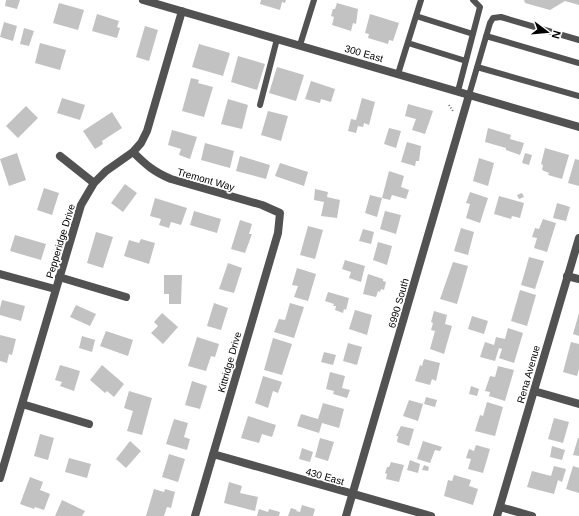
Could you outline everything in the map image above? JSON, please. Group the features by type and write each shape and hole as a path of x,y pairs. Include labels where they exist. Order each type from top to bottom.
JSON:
{"street":[{"name":"300 East","path":"143,0 152,1 579,128"},
{"name":"Pepperidge Drive","path":"0,478 81,205 94,182 106,171 134,152 147,132 182,11"},
{"name":"6990 South","path":"346,516 469,95"},
{"name":"Tremont Way","path":"134,152 148,167 159,174 262,205 280,213"},
{"path":"60,156 94,182"},
{"name":"Kittridge Drive","path":"195,516 278,233 280,213"},
{"name":"Rena Avenue","path":"497,516 579,238"},
{"path":"0,274 56,289"},
{"path":"568,276 579,279"},
{"path":"59,277 126,297"},
{"path":"534,391 579,404"},
{"path":"22,404 89,424"},
{"name":"430 East","path":"213,454 431,516"},
{"path":"500,507 532,516"}],"lane":[{"path":"300,46 314,0"},
{"path":"398,74 421,0"},
{"path":"458,91 480,7 473,0"},
{"path":"416,16 473,34"},
{"path":"469,95 490,22 494,18 501,17 579,40"},
{"path":"486,36 579,63"},
{"path":"260,105 277,39"},
{"path":"408,43 466,61"},
{"path":"477,67 579,96"}],"path":[{"path":"449,105 452,111"}],"building":[{"path":"6,0 20,0 17,9 5,6"},
{"path":"261,0 286,0 285,3 282,2 280,10 260,4"},
{"path":"524,0 579,0 579,5 565,1 550,10 525,3"},
{"path":"59,3 84,10 78,30 53,23"},
{"path":"337,3 358,9 356,24 353,23 351,31 332,25 334,17 331,16"},
{"path":"97,14 119,21 117,27 120,28 117,38 92,31"},
{"path":"370,14 399,23 393,41 389,40 388,44 368,38 369,34 365,33"},
{"path":"4,22 17,26 13,41 0,37"},
{"path":"145,26 158,30 149,61 136,57"},
{"path":"24,28 34,31 29,46 20,44"},
{"path":"40,43 66,50 60,70 35,63"},
{"path":"199,44 230,53 223,76 192,67"},
{"path":"238,56 265,64 257,90 231,82"},
{"path":"277,67 304,75 296,101 269,93"},
{"path":"191,78 199,80 198,83 213,87 204,117 182,111"},
{"path":"311,81 335,89 331,102 321,99 320,103 305,99"},
{"path":"62,98 85,105 80,120 57,113"},
{"path":"362,98 375,102 369,125 364,123 363,127 358,126 356,133 348,131 351,119 356,120"},
{"path":"228,99 248,105 242,129 221,124"},
{"path":"408,104 433,111 425,134 412,130 416,119 405,116"},
{"path":"26,106 38,118 18,138 6,126"},
{"path":"268,111 288,116 281,141 261,135"},
{"path":"112,112 122,128 102,141 103,144 95,149 83,131"},
{"path":"389,128 401,131 396,148 384,144"},
{"path":"488,128 511,135 510,139 524,143 520,155 506,150 506,148 485,142"},
{"path":"172,130 197,137 190,159 179,155 181,149 168,145"},
{"path":"407,142 421,146 419,161 416,161 415,166 401,162"},
{"path":"205,143 234,151 230,168 201,160"},
{"path":"545,148 569,155 562,179 548,175 549,173 542,170 543,165 541,164"},
{"path":"17,153 26,180 9,186 0,159"},
{"path":"525,153 532,155 529,165 522,163"},
{"path":"240,156 270,165 266,179 236,171"},
{"path":"479,158 494,163 488,186 473,181"},
{"path":"575,159 579,160 579,186 568,183"},
{"path":"280,163 308,172 304,186 275,176"},
{"path":"389,171 404,176 401,187 409,190 406,199 392,195 390,200 382,198"},
{"path":"125,184 137,193 123,212 111,203"},
{"path":"44,188 59,193 52,215 37,210"},
{"path":"315,189 328,192 327,197 340,200 337,218 321,216 324,202 314,200"},
{"path":"470,192 488,198 480,223 466,218 470,204 466,203"},
{"path":"522,193 524,197 519,199 517,195"},
{"path":"370,195 382,198 377,217 365,213"},
{"path":"499,196 524,203 520,218 512,216 511,219 494,214"},
{"path":"155,198 187,208 181,225 171,222 169,228 159,225 161,219 150,216"},
{"path":"557,203 570,207 566,221 553,218"},
{"path":"194,211 221,219 217,233 190,225"},
{"path":"385,211 401,215 396,234 380,229"},
{"path":"543,219 556,223 547,252 534,248 537,238 532,237 535,228 539,229"},
{"path":"240,220 252,224 249,234 252,234 245,253 231,249"},
{"path":"308,226 323,230 315,259 300,255"},
{"path":"461,228 474,232 468,255 454,251"},
{"path":"363,229 374,232 371,244 359,241"},
{"path":"96,232 113,237 103,268 87,263"},
{"path":"15,235 46,244 41,260 10,251"},
{"path":"141,239 155,243 149,264 124,256 129,240 139,243"},
{"path":"378,242 392,246 387,265 373,260"},
{"path":"529,257 544,261 535,289 521,285"},
{"path":"345,260 365,266 361,282 349,278 351,272 342,269"},
{"path":"453,262 468,266 457,304 440,299"},
{"path":"228,263 242,268 234,293 219,289"},
{"path":"297,268 316,274 308,301 294,297 298,286 292,285"},
{"path":"368,274 383,279 383,281 386,282 384,290 381,289 380,292 378,291 376,297 363,294"},
{"path":"164,275 182,275 181,304 169,304 169,294 164,294"},
{"path":"520,290 536,295 527,326 511,321"},
{"path":"328,292 349,298 346,310 344,309 343,313 335,310 336,306 333,306 334,304 325,301"},
{"path":"2,300 25,306 21,321 0,315"},
{"path":"214,303 228,308 221,330 207,326"},
{"path":"290,303 304,307 294,338 274,332 279,319 285,320"},
{"path":"76,305 96,314 90,326 70,317"},
{"path":"355,310 372,315 367,335 349,329"},
{"path":"434,311 447,315 445,324 452,326 444,354 430,349 435,331 431,330 433,323 431,322"},
{"path":"162,313 178,327 163,344 151,333 158,326 154,322"},
{"path":"579,313 579,336 573,334"},
{"path":"472,316 488,321 484,334 468,329"},
{"path":"508,328 523,333 514,363 499,358 502,349 499,348 495,361 480,357 485,342 494,345 496,337 505,339"},
{"path":"106,331 133,340 128,356 100,346"},
{"path":"0,335 16,339 12,355 9,354 7,363 0,361"},
{"path":"82,336 95,340 92,352 79,348"},
{"path":"197,337 219,344 215,357 211,356 206,371 188,366"},
{"path":"273,338 292,344 282,375 264,370"},
{"path":"571,342 579,344 579,369 577,376 563,372"},
{"path":"348,343 362,347 357,365 343,361"},
{"path":"324,352 336,355 333,365 321,362"},
{"path":"424,359 440,363 436,381 432,379 430,385 415,381 420,365 422,366"},
{"path":"60,365 80,371 74,391 60,386 62,382 55,380"},
{"path":"102,365 124,384 114,397 107,391 105,393 90,380"},
{"path":"498,366 514,370 505,401 489,396 490,392 485,391 490,376 495,377"},
{"path":"330,372 345,376 342,388 350,390 347,398 333,394 334,391 326,389"},
{"path":"263,376 282,382 278,393 273,391 268,408 255,403"},
{"path":"192,381 207,386 200,409 185,405"},
{"path":"471,386 479,389 477,396 469,394"},
{"path":"129,391 152,398 142,435 127,431 133,411 124,408"},
{"path":"426,397 437,400 435,407 424,404"},
{"path":"409,400 423,404 418,421 403,416"},
{"path":"487,402 503,407 495,436 475,431 480,415 483,416"},
{"path":"323,403 344,409 339,428 322,423 319,433 297,426 301,414 318,419"},
{"path":"248,416 276,425 272,437 262,434 259,443 241,438"},
{"path":"554,418 569,422 563,443 548,439"},
{"path":"174,419 188,423 184,437 190,439 187,450 166,444"},
{"path":"401,426 414,429 409,446 397,442 398,436 396,436"},
{"path":"40,434 54,438 48,460 34,456"},
{"path":"320,438 334,442 328,461 315,457"},
{"path":"579,438 579,456 573,455"},
{"path":"130,441 141,451 126,468 116,459"},
{"path":"423,441 442,447 440,451 435,450 430,463 417,459"},
{"path":"476,445 490,449 483,473 468,469 471,459 466,458 469,449 474,451"},
{"path":"552,446 565,450 562,460 550,457"},
{"path":"302,448 313,452 310,462 299,459"},
{"path":"169,454 185,459 178,482 162,477"},
{"path":"69,458 91,464 87,478 65,472"},
{"path":"410,460 420,464 418,473 407,470"},
{"path":"391,462 404,465 399,482 386,479 387,474 385,473"},
{"path":"424,465 429,467 428,471 422,470"},
{"path":"554,466 566,469 562,482 558,480 554,494 527,487 532,471 551,476"},
{"path":"573,466 579,468 579,493 566,489"},
{"path":"454,475 471,480 469,486 478,489 473,505 444,496 448,480 452,481"},
{"path":"30,477 43,482 40,490 50,494 44,510 35,507 34,509 20,504"},
{"path":"229,482 242,486 240,493 258,497 255,511 224,503"},
{"path":"154,489 164,492 165,489 175,492 171,508 167,507 164,516 146,516"},
{"path":"62,500 85,511 82,516 55,516"},
{"path":"302,505 315,509 313,516 288,516 291,508 300,512"},
{"path":"259,509 268,512 269,509 280,512 279,516 257,516"}]}
